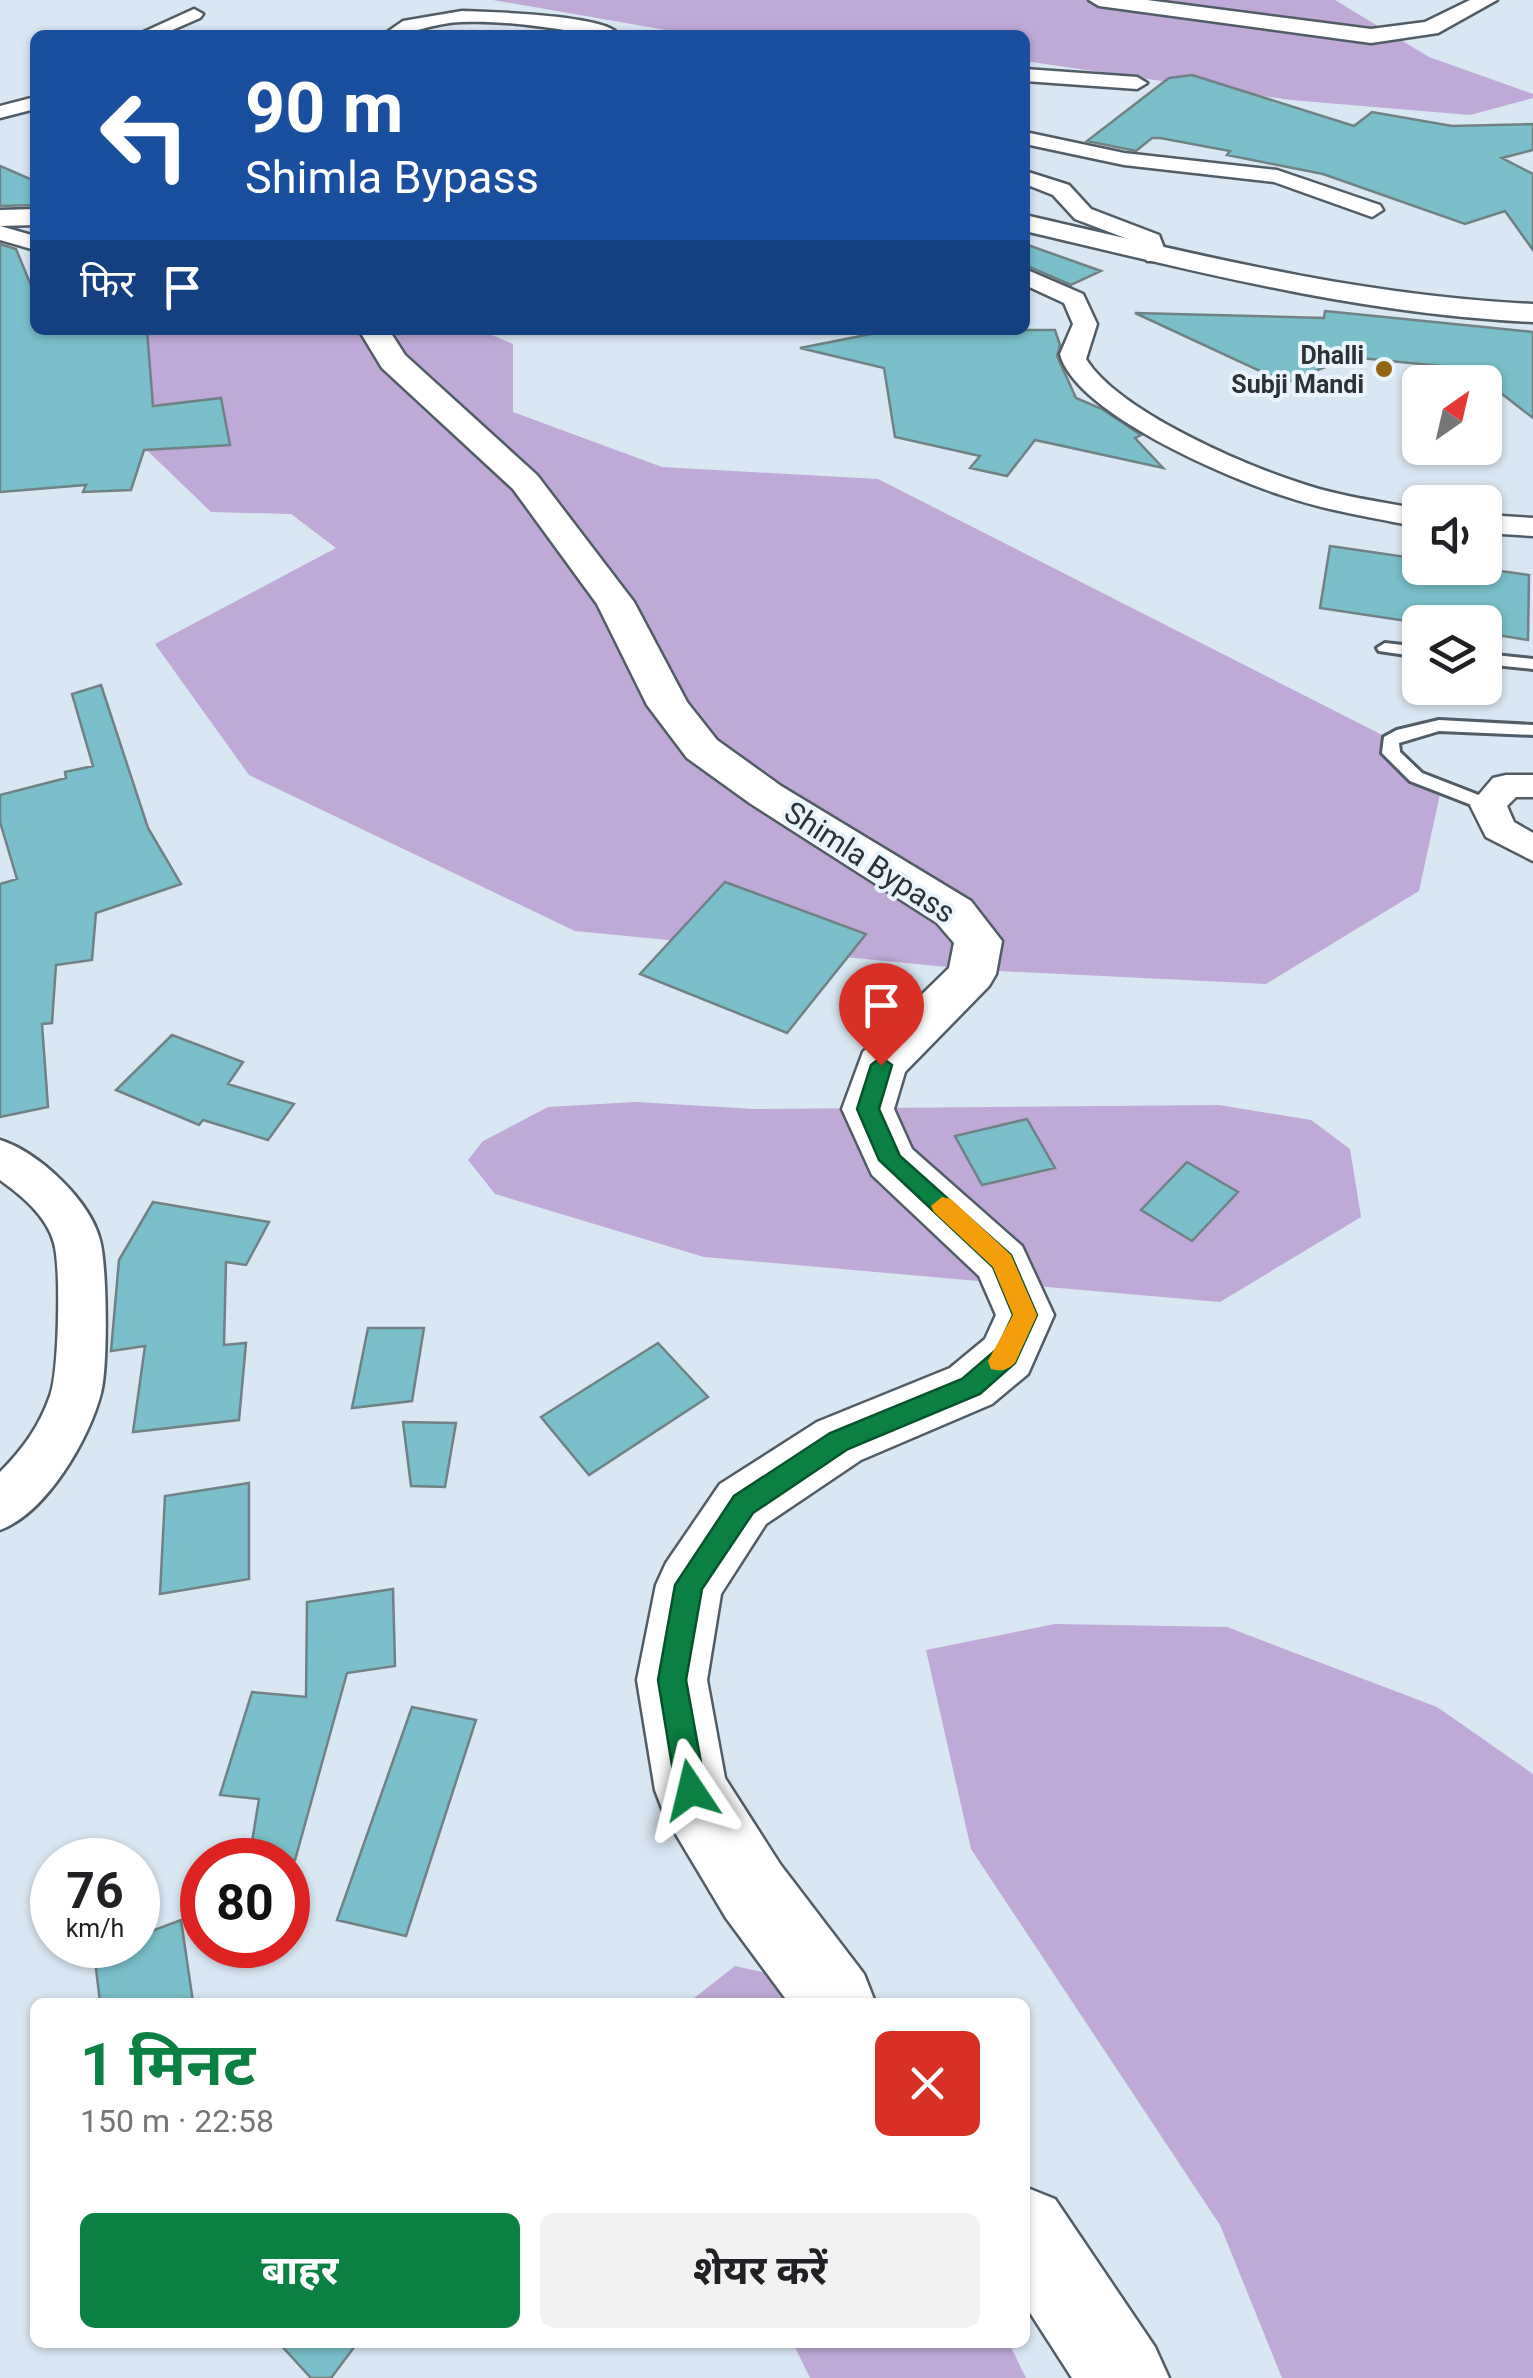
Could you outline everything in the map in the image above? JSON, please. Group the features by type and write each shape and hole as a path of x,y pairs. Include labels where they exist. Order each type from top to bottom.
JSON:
{"main road":[{"path":"1099,0 1370,36 1430,28 1487,0"},
{"path":"0,218 30,217"},
{"path":"1030,224 1325,293 1420,306 1533,313"},
{"name":"Shimla Bypass","path":"377,335 393,361 525,482 614,602 668,705 702,749 766,794 954,912 978,941 972,974 881,1065 868,1109 890,1160 1002,1262 1025,1315 1006,1356 971,1386 839,1441 743,1504 689,1585 672,1680 691,1790 753,1891 833,1998"},
{"path":"1030,2237 1124,2378"}],"street":[{"path":"397,30 406,21 448,13 506,14 595,30"},
{"path":"157,30 194,14"},
{"path":"1030,75 1136,83"},
{"path":"0,112 30,104"},
{"path":"1030,139 1124,159 1260,173 1292,180 1372,210"},
{"path":"1030,179 1061,190 1082,214 1151,240 1155,256"},
{"path":"0,234 30,242"},
{"path":"1030,278 1074,298 1085,324 1072,350 1074,363 1098,392 1138,419 1293,490 1402,514"},
{"path":"1502,525 1533,527"},
{"path":"1533,786 1506,786 1488,805 1499,829 1533,849"},
{"path":"0,1157 42,1186 77,1238 82,1284 77,1392 46,1461 0,1506"}],"lane":[{"path":"1385,648 1402,650"},
{"path":"1502,661 1533,664"},
{"path":"1488,805 1416,777 1391,753 1390,740 1402,732 1426,726 1533,730"}],"shaded area":[{"path":"493,0 1335,0 1429,57 1533,94 1533,98 1470,115 1291,100 1030,62 1030,30 666,30"},
{"path":"112,335 492,335 513,344 513,412 662,467 878,479 1394,741 1440,794 1419,891 1266,984 978,970 575,931 249,775 155,644 336,548 291,514 211,512 100,405"},
{"path":"636,1102 755,1109 1219,1105 1311,1120 1350,1149 1361,1217 1220,1302 704,1257 495,1194 468,1160 483,1141 548,1107"},
{"path":"1055,1624 1227,1627 1437,1707 1533,1774 1533,2378 1282,2378 1220,2225 971,1849 926,1650"},
{"path":"735,1966 837,1989 842,1998 694,1998"},
{"path":"795,2348 1011,2348 1026,2378 810,2378"}],"building":[{"path":"1192,75 1354,126 1372,112 1452,126 1533,124 1533,150 1502,158 1533,174 1533,250 1505,211 1465,224 1323,174 1227,155 1230,151 1160,138 1152,138 1136,151 1087,141 1169,78"},
{"path":"0,166 30,179 30,205 0,206"},
{"path":"0,244 16,249 30,283 30,335 147,335 153,406 221,398 230,445 144,450 131,490 83,492 86,485 0,492"},
{"path":"1030,246 1101,271 1071,285 1030,267"},
{"path":"1325,311 1533,332 1533,418 1502,394 1502,365 1430,365 1350,357 1286,383 1135,313 1324,318"},
{"path":"1030,330 1055,330 1060,345 1057,356 1076,398 1102,409 1141,435 1135,438 1163,468 1035,440 1007,476 970,468 980,456 895,437 884,368 800,348 866,335 1030,335"},
{"path":"1330,546 1402,556 1402,585 1502,585 1502,571 1529,575 1528,640 1502,636 1502,605 1402,605 1402,620 1320,608"},
{"path":"101,685 148,828 181,884 96,913 92,960 56,965 52,1023 42,1024 48,1107 0,1117 0,884 17,879 0,822 0,795 66,778 65,772 93,766 72,694"},
{"path":"725,882 866,934 787,1033 640,974"},
{"path":"172,1035 243,1062 228,1084 294,1104 268,1140 203,1120 199,1125 116,1090"},
{"path":"1027,1119 1055,1168 982,1185 955,1136"},
{"path":"1187,1162 1238,1192 1192,1241 1141,1210"},
{"path":"153,1202 269,1222 246,1265 226,1262 224,1345 246,1343 239,1420 133,1432 145,1346 111,1351 119,1260"},
{"path":"368,1328 424,1328 412,1401 352,1408"},
{"path":"658,1343 708,1397 589,1475 541,1417"},
{"path":"403,1422 456,1423 445,1487 411,1486"},
{"path":"249,1483 249,1579 160,1594 165,1496"},
{"path":"393,1589 395,1666 347,1673 301,1838 253,1838 259,1799 220,1795 252,1692 306,1697 307,1602"},
{"path":"412,1707 476,1720 406,1936 337,1920"},
{"path":"180,1920 180,1968 188,1968 192,1998 100,1998 96,1968 160,1968 160,1928"},
{"path":"284,2348 354,2348 331,2378 311,2378"}],"slow traffic":[{"path":"942,1206 1002,1262 1025,1315 1000,1361"}],"place":[{"name":"Dhalli Subji Mandi","path":"1384,369"}],"route":[{"path":"691,1790 672,1680 689,1585 743,1504 839,1441 971,1386 1006,1356 1025,1315 1002,1262 890,1160 868,1109 881,1065"}]}
